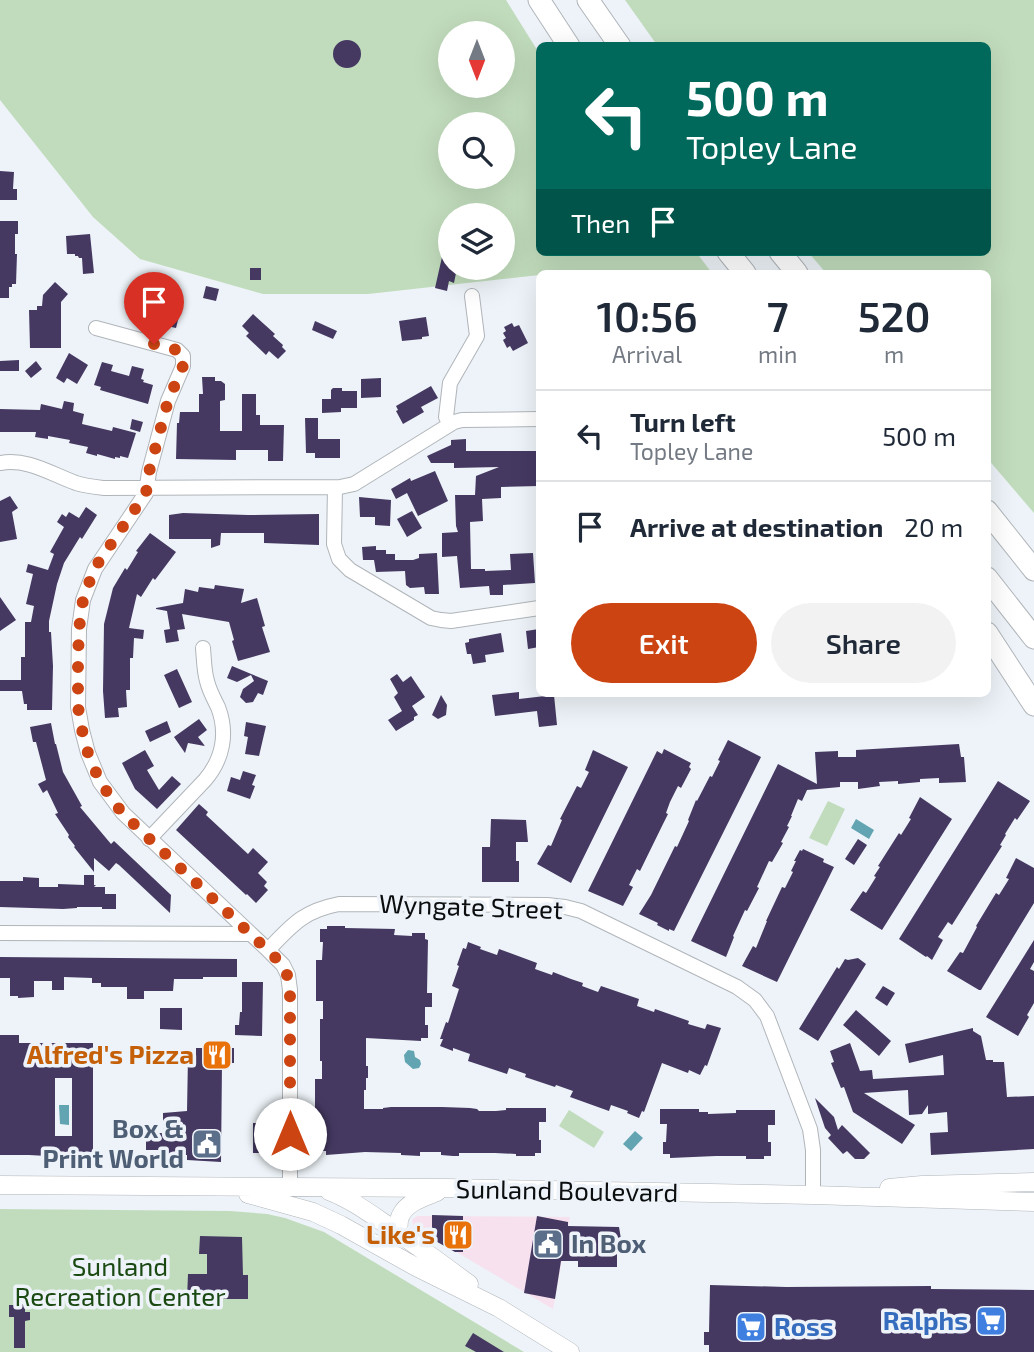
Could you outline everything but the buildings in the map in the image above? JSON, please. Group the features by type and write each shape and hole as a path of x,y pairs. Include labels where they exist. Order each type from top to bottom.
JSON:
{"highway":[{"path":"539,0 566,42"},
{"path":"588,0 617,42"},
{"path":"731,256 743,270"},
{"path":"783,256 795,270"},
{"path":"991,503 1034,551"},
{"path":"991,516 1034,570"},
{"path":"991,584 1034,638"},
{"path":"991,639 1034,705"}],"main road":[{"name":"Sunland Boulevard","path":"813,1195 922,1185 1034,1182"},
{"path":"0,1185 221,1188 313,1212 499,1308 570,1352"},
{"name":"Sunland Boulevard","path":"221,1188 447,1188 1034,1202"},
{"path":"321,1188 350,1201 398,1233 499,1308"},
{"path":"398,1233 400,1215 405,1209 422,1198 447,1188"}],"street":[{"path":"450,424 446,417 450,383 477,336 472,296"},
{"path":"96,328 177,350 183,356 183,366 168,401 146,493 94,569 83,600 79,621 78,672 78,707 82,730 100,782 122,813 268,950 283,965 288,975 290,1187"},
{"path":"0,463 31,465 87,486 335,488 354,484 454,422 536,419"},
{"path":"335,488 334,544 339,559 350,570 431,618 441,621 536,608"},
{"path":"149,839 211,773 219,757 223,728 206,680 203,648"},
{"name":"Wyngate Street","path":"268,950 305,915 339,904 547,905 582,911 737,987 759,1005 770,1023 810,1129 813,1195"},
{"path":"0,933 250,934"}],"shaded area":[{"path":"417,1216 570,1217 553,1309 414,1227 412,1220"}],"green space":[{"path":"0,0 506,0 536,48 536,256 699,256 710,270 536,270 536,275 515,278 515,203 438,203 438,280 494,280 368,294 263,294 140,259 93,217 0,100"},
{"path":"625,0 1034,0 1034,513 991,463 991,270 823,270 811,256 991,256 991,42 655,42"},
{"path":"828,801 845,809 827,846 809,838"},
{"path":"569,1110 604,1132 594,1148 559,1126"},
{"name":"Sunland Recreation Center","path":"0,1209 230,1211 285,1218 324,1232 524,1352 0,1352"}],"water":[{"path":"856,819 874,830 869,839 851,828"},
{"path":"408,1050 414,1051 415,1057 420,1060 419,1068 413,1069 405,1062 404,1055"},
{"path":"59,1105 69,1105 69,1125 60,1124"},
{"path":"635,1131 643,1138 631,1151 623,1144"}],"place":[{"name":"Alfred's Pizza","path":"217,1055"},
{"name":"Box & Print World","path":"207,1144"},
{"name":"Like's","path":"458,1235"},
{"name":"In Box","path":"548,1244"},
{"name":"Ralphs","path":"991,1321"},
{"name":"Ross","path":"751,1327"}],"route":[{"path":"154,344 177,350 183,356 183,366 168,401 146,493 94,569 83,600 79,629 78,707 88,753 100,782 122,813 286,970 290,990 290,1134"}]}
